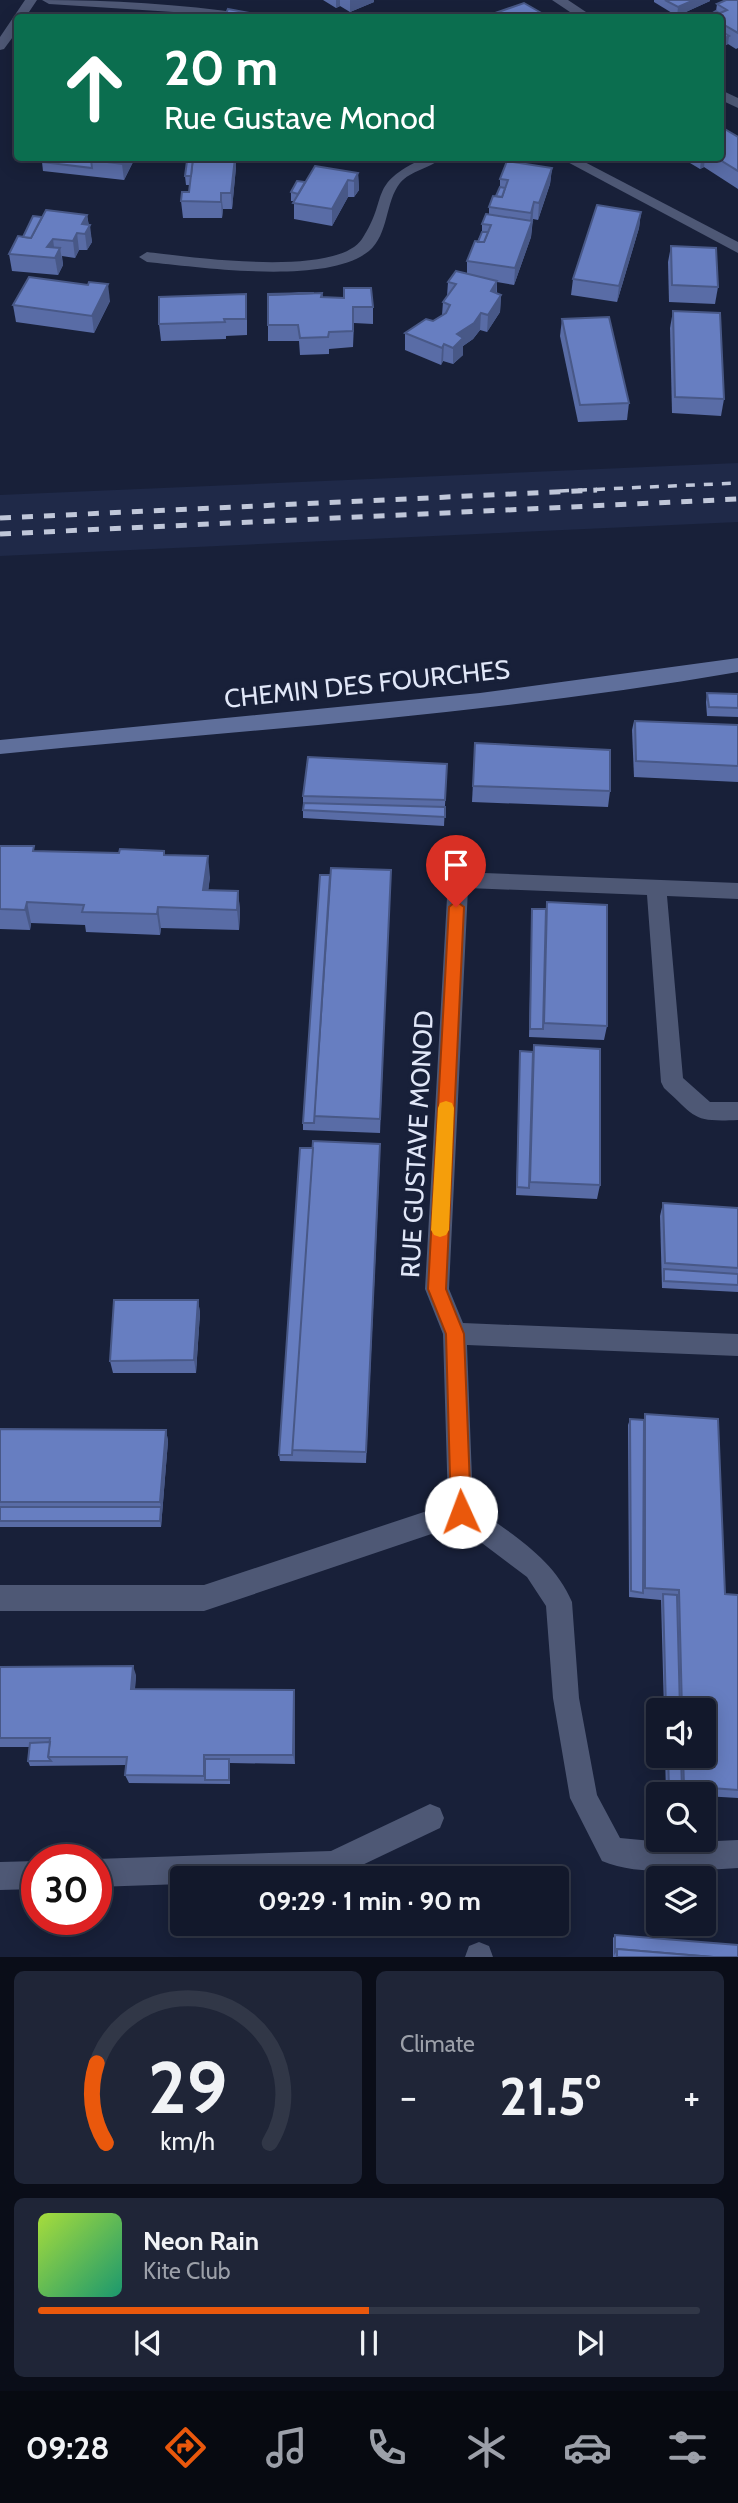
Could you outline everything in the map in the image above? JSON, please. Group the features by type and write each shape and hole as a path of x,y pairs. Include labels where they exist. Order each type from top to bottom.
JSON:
{"street":[{"path":"50,0 189,9 222,14"},
{"path":"559,0 582,14"},
{"path":"147,257 308,267 342,261 364,247 375,229 396,180 429,161"},
{"path":"573,161 738,248"},
{"name":"CHEMIN DES FOURCHES","path":"0,747 480,700 692,673 738,664"},
{"name":"RUE GUSTAVE MONOD","path":"461,1512 455,1334 437,1289 458,880 656,887"},
{"path":"738,891 656,887 672,1082 705,1112 738,1111"},
{"path":"455,1334 738,1345"},
{"path":"0,1598 204,1598 461,1512 536,1568 559,1602 566,1698 584,1798 612,1851 673,1857 738,1854"},
{"path":"112,1872 332,1865 430,1818"},
{"path":"0,1876 21,1875"}],"lane":[{"path":"0,46 14,25"}],"shaded area":[{"path":"738,463 738,522 0,556 0,495"}],"building":[{"path":"665,0 694,0 678,7"},
{"path":"726,0 738,0 738,33 724,25 724,14 718,14 727,10 717,4"},
{"path":"524,3 543,14 492,14"},
{"path":"228,9 255,14 226,14"},
{"path":"724,129 738,137 738,171 722,161 724,161"},
{"path":"91,161 92,168 42,162"},
{"path":"99,161 124,161 122,164"},
{"path":"187,161 193,161 191,176 185,176"},
{"path":"193,161 235,161 231,193 221,193 221,202 181,201 182,192 189,192"},
{"path":"507,161 552,168 539,203 534,202 531,213 489,207 493,196 502,197 508,180 500,179"},
{"path":"315,166 358,173 354,181 348,180 332,209 293,203"},
{"path":"297,181 305,182 298,194 291,192"},
{"path":"500,187 505,188 502,197 496,196"},
{"path":"597,205 641,212 619,286 573,279"},
{"path":"46,210 87,215 82,224 90,225 85,234 77,233 73,241 53,239 47,247 60,248 55,258 9,254 18,236 31,238"},
{"path":"486,214 532,221 515,268 467,261 475,241 484,242 491,225 482,224"},
{"path":"33,216 42,217 31,238 23,237"},
{"path":"482,232 488,232 484,242 478,242"},
{"path":"671,246 716,248 718,287 672,285"},
{"path":"456,271 497,281 491,291 501,295 488,315 481,313 474,323 457,334 463,338 453,348 444,344 442,348 405,333 426,319 433,321 446,313 450,305 443,302 456,284 448,282"},
{"path":"29,277 88,285 89,282 108,284 92,316 13,305"},
{"path":"344,288 371,288 373,307 353,307 353,331 329,332 328,337 300,338 298,325 268,325 268,295 322,293 321,297 344,298"},
{"path":"246,294 246,319 159,324 159,297"},
{"path":"673,311 720,313 724,399 675,397"},
{"path":"609,317 629,403 580,405 562,319"},
{"path":"707,693 738,694 738,708 709,707"},
{"path":"635,721 738,725 738,766 636,761"},
{"path":"475,743 610,750 610,791 473,786"},
{"path":"308,757 447,764 445,800 303,796"},
{"path":"304,803 445,807 445,817 303,810"},
{"path":"0,846 34,846 33,851 119,853 120,849 164,851 164,855 208,856 203,890 238,891 237,910 158,907 157,914 82,912 84,905 27,902 25,910 0,909"},
{"path":"331,868 391,870 380,1119 314,1116"},
{"path":"320,875 330,875 314,1123 303,1123"},
{"path":"547,902 607,905 607,1026 544,1023"},
{"path":"532,909 546,909 543,1029 530,1029"},
{"path":"534,1045 600,1049 600,1185 530,1182"},
{"path":"520,1051 533,1052 529,1188 517,1187"},
{"path":"313,1141 380,1144 366,1452 291,1450"},
{"path":"300,1148 313,1148 292,1455 279,1455"},
{"path":"663,1203 738,1208 738,1268 665,1263"},
{"path":"664,1269 738,1274 738,1285 664,1281"},
{"path":"114,1300 198,1300 194,1360 110,1361"},
{"path":"645,1414 718,1419 725,1594 738,1595 738,1790 716,1788 716,1782 684,1782 683,1768 716,1768 716,1698 682,1698 679,1590 645,1588"},
{"path":"630,1419 644,1420 643,1593 631,1591"},
{"path":"0,1429 166,1430 160,1502 0,1502"},
{"path":"0,1507 161,1507 160,1521 0,1521"},
{"path":"663,1594 677,1595 680,1698 666,1698"},
{"path":"133,1666 131,1689 294,1690 293,1755 204,1755 204,1776 125,1775 127,1757 48,1757 50,1738 0,1738 0,1667"},
{"path":"50,1742 48,1757 51,1761 28,1761 30,1743"},
{"path":"205,1759 229,1759 229,1780 205,1780"},
{"path":"668,1768 681,1768 682,1782 669,1782"},
{"path":"615,1935 738,1945 738,1957 617,1949 615,1952"},
{"path":"617,1949 713,1957 617,1957"}],"railway":[{"path":"560,491 738,483"},
{"path":"0,518 597,490"},
{"path":"0,534 738,499"}],"slow traffic":[{"path":"440,1230 446,1108"}],"route":[{"path":"456,907 437,1289 455,1334 461,1512"}]}
